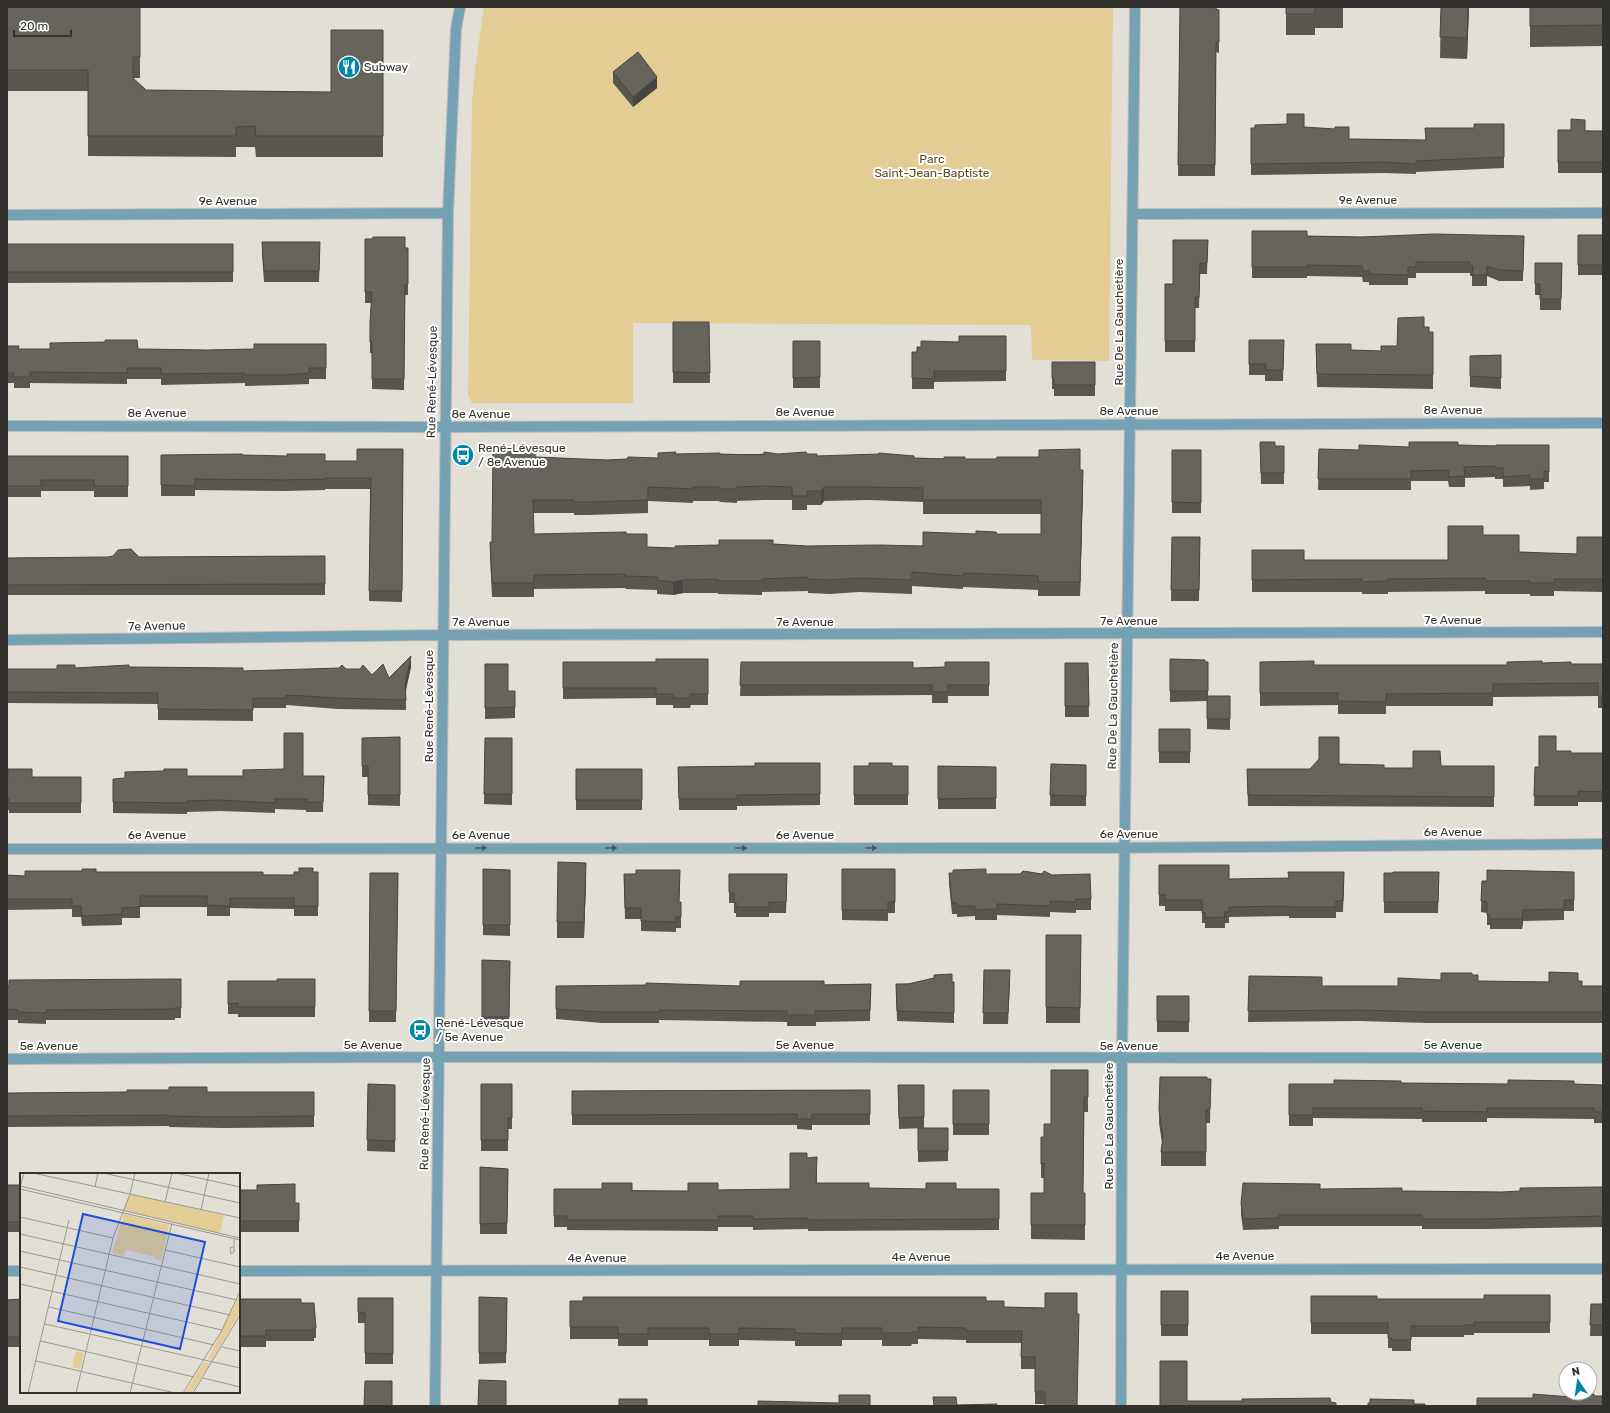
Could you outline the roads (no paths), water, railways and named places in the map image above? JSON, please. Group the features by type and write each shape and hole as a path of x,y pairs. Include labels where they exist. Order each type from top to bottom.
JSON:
{"street":[{"name":"Rue René-Lévesque","path":"436,1406 436,1272 448,213 456,29 460,7"},
{"name":"Rue De La Gauchetière","path":"1120,1406 1122,1269 1122,1059 1135,7"},
{"name":"9e Avenue","path":"7,215 448,213"},
{"name":"9e Avenue","path":"1132,214 1603,213"},
{"name":"8e Avenue","path":"7,426 445,427 1603,423"},
{"name":"7e Avenue","path":"7,640 443,636 1603,632"},
{"name":"6e Avenue","path":"7,849 1125,847 1603,844"},
{"name":"5e Avenue","path":"7,1059 439,1057 1122,1059 1603,1058"},
{"name":"4e Avenue","path":"240,1271 436,1272 1122,1269 1603,1269"},
{"path":"7,1271 20,1271"}],"place":[{"name":"Subway","path":"349,67"},
{"name":"René-Lévesque / 8e Avenue","path":"463,455"},
{"name":"René-Lévesque / 5e Avenue","path":"420,1030"}],"park label":[{"name":"Parc Saint-Jean-Baptiste","path":"932,166"}]}
